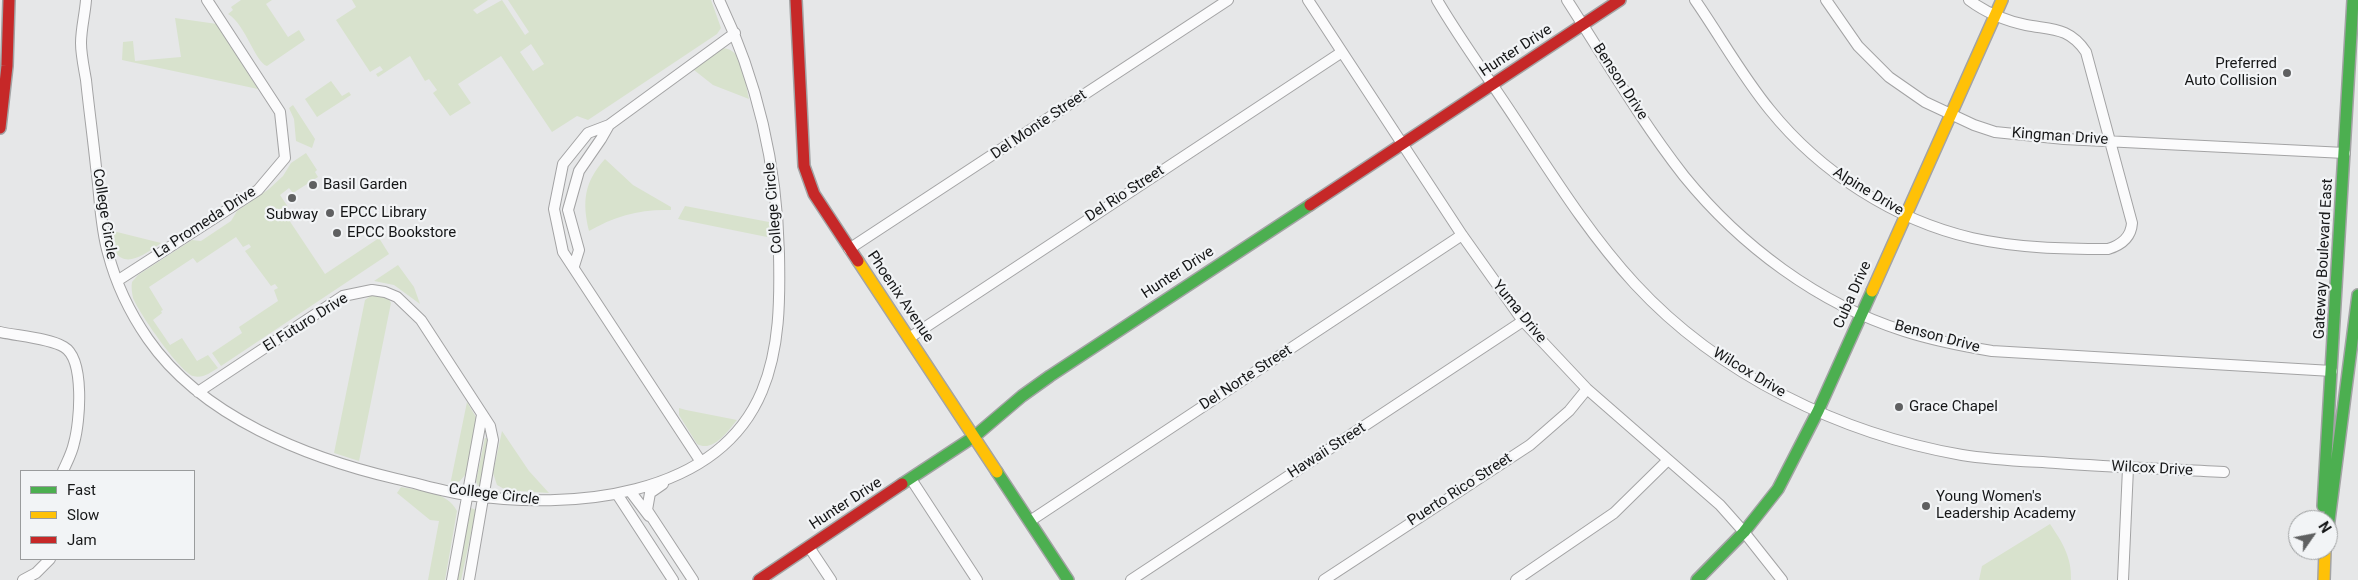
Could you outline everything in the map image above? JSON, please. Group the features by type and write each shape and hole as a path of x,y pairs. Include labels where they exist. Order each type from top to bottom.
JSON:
{"main road":[{"path":"0,128 7,66 9,0"},
{"name":"Phoenix Avenue","path":"796,0 804,166 814,194 1068,580"},
{"name":"Hunter Drive","path":"759,580 975,436 1050,376 1620,0"},
{"name":"Cuba Drive","path":"1697,580 1744,532 1787,475 1818,411 1904,214 2002,0"},
{"name":"Gateway Boulevard East","path":"2323,510 2353,0"},
{"path":"2330,510 2358,295"},
{"path":"2318,580 2319,560"},
{"path":"2324,580 2325,560"}],"street":[{"name":"College Circle","path":"86,0 81,42 107,251 130,312 148,340 172,368 198,392 223,411 300,448 360,470 466,495 546,502 617,494 674,478 701,462 739,431 761,394 770,371 778,319 779,251 776,193 760,111 735,33 719,0"},
{"name":"La Promeda Drive","path":"117,281 258,190 285,158 280,112 207,0"},
{"name":"Del Monte Street","path":"849,248 1228,0"},
{"name":"Yuma Drive","path":"1308,0 1462,235 1523,321 1587,389 1714,500 1744,532 1782,580"},
{"name":"Wilcox Drive","path":"1437,0 1589,229 1636,285 1698,340 1766,386 1818,411 1889,439 1964,455 2128,468 2224,472"},
{"name":"Benson Drive","path":"1567,0 1663,146 1710,205 1770,260 1823,294 1861,313 1902,330 1958,345 1992,351 2332,371"},
{"name":"Alpine Drive","path":"1695,0 1757,93 1794,138 1821,163 1855,188 1904,214 1935,226 1971,238 2006,244 2083,249 2108,249 2118,246 2129,235 2132,223 2108,140"},
{"name":"Kingman Drive","path":"1826,0 1849,35 1870,60 1909,93 1950,114 1995,132 2018,136 2345,153"},
{"path":"1969,0 1996,14 2024,24 2063,31 2072,36 2082,46 2091,69 2108,140"},
{"path":"701,462 574,266 563,252 554,209 563,164 588,133 609,124 735,33"},
{"name":"Del Rio Street","path":"909,338 1342,52"},
{"path":"574,266 579,250 568,210 579,171 609,124"},
{"name":"Del Norte Street","path":"1030,521 1462,235"},
{"name":"El Futuro Drive","path":"198,392 343,296 372,290 385,292 397,297 421,320 490,426 493,440 469,580"},
{"name":"Hawaii Street","path":"1131,580 1523,321"},
{"path":"0,332 58,344 69,351 74,360 78,386 78,425 71,453 63,470"},
{"name":"Puerto Rico Street","path":"1324,580 1538,439 1569,411 1587,389"},
{"path":"452,580 482,415"},
{"path":"1516,580 1614,513 1668,460"},
{"path":"2124,580 2128,468"},
{"path":"674,478 650,493 647,510 693,580"},
{"path":"911,480 977,580"},
{"path":"630,491 653,520"},
{"path":"617,494 674,580"},
{"path":"809,547 831,580"},
{"path":"23,580 36,573 49,560"}],"green space":[{"path":"241,0 272,0 266,4 288,37 299,30 305,40 267,66 258,58 240,26 228,14 233,10 231,7"},
{"path":"352,0 488,0 473,10 477,14 502,0 525,35 529,32 508,0 711,0 721,28 717,34 588,120 577,116 552,132 501,56 458,84 471,103 450,116 433,93 437,90 429,79 425,81 410,56 378,77 376,74 383,70 380,66 370,72 336,20 356,7","holes":["531,44 544,64 533,71 520,52"]},
{"path":"175,18 217,24 258,89 122,60 123,42 133,41 135,61 181,57"},
{"path":"722,48 729,49 739,60 749,99 713,85 694,70 694,67"},
{"path":"331,81 342,96 349,92 351,95 317,117 305,99"},
{"path":"293,105 315,139 312,148 296,141 294,119 289,108"},
{"path":"306,153 317,170 315,172 318,177 293,193 289,188 280,195 288,207 283,211 325,274 379,238 389,254 221,366 212,353 242,333 239,327 278,301 274,290 278,288 275,284 271,286 245,251 251,247 249,244 243,247 236,237 197,263 193,258 149,287 163,310 153,320 170,345 182,338 197,361 208,355 218,368 203,376 193,376 169,353 143,316 133,298 132,282 138,275 192,240 201,241 231,221 237,211 269,189 283,176 291,163"},
{"path":"605,159 633,185 671,207 671,210 628,214 608,221 589,231 585,202 586,193 593,176"},
{"path":"685,206 769,222 772,225 772,233 767,237 678,219"},
{"path":"109,230 161,243 135,258 121,258 116,253 112,244"},
{"path":"398,265 414,287 420,304 394,285 374,281"},
{"path":"372,295 388,298 391,303 359,461 334,453 365,300"},
{"path":"467,402 477,419 465,475 460,481 450,485"},
{"path":"679,408 737,420 720,439 709,446 703,446 697,444 679,415"},
{"path":"502,431 529,471 549,493 506,490 497,485 493,473"},
{"path":"485,438 490,439 480,485 478,486 476,481"},
{"path":"401,487 433,493 447,499 457,511 445,580 428,580 439,521 430,520 397,493"},
{"path":"471,508 476,510 461,580 456,580"},
{"path":"2050,524 2068,557 2071,580 1979,580 1982,566"}],"traffic: fast":[{"path":"2323,506 2353,0"},
{"path":"902,484 975,436 1022,396 1050,376 1310,205"},
{"path":"1697,580 1744,532 1778,489 1818,411 1872,291"},
{"path":"2330,510 2358,295"},
{"path":"997,472 1068,580"}],"traffic: slow":[{"path":"1872,291 2002,0"},
{"path":"858,261 997,472"},
{"path":"2324,580 2325,560"}],"traffic: jam":[{"path":"0,128 7,66 9,0"},
{"path":"796,0 804,166 814,194 858,261"},
{"path":"1310,205 1620,0"},
{"path":"759,580 902,484"}],"place":[{"name":"Preferred Auto Collision","path":"2287,73"},
{"name":"Basil Garden","path":"313,185"},
{"name":"Subway","path":"292,198"},
{"name":"EPCC Library","path":"330,213"},
{"name":"EPCC Bookstore","path":"337,233"},
{"name":"Grace Chapel","path":"1899,407"},
{"name":"Young Women's Leadership Academy","path":"1926,506"}]}
